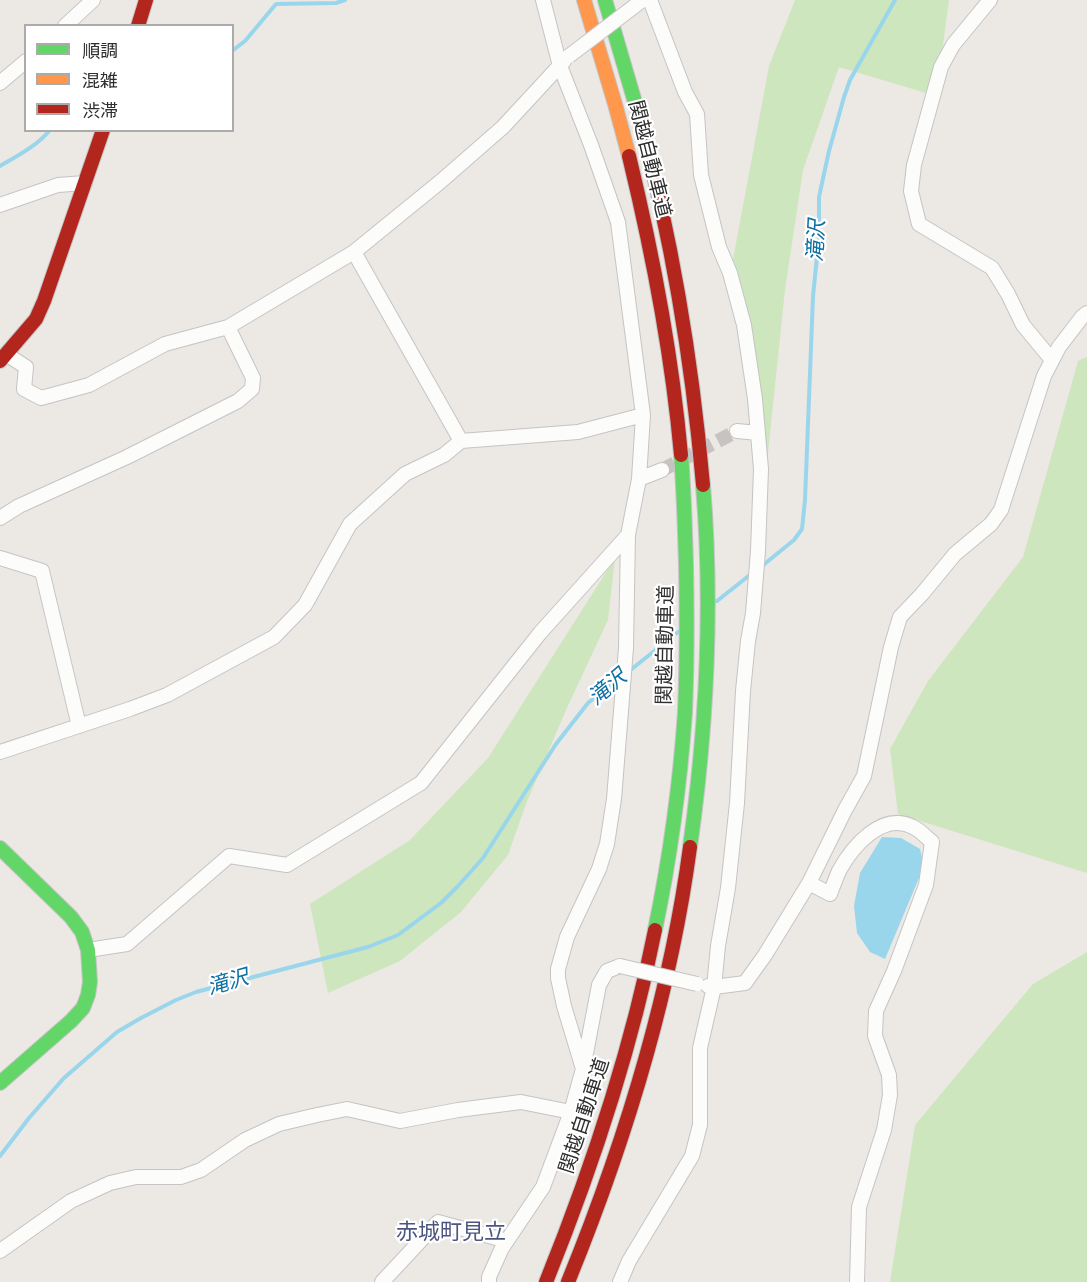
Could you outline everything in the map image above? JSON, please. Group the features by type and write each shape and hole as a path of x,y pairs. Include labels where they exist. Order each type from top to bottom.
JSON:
{"main road":[{"path":"139,24 146,0"},
{"name":"関越自動車道","path":"546,1282 591,1168 616,1091 640,998 657,924 671,841 681,759 686,677 685,509 679,427 668,348 638,189 616,103 584,0"},
{"name":"関越自動車道","path":"568,1282 581,1252 636,1095 658,1010 677,927 691,844 702,760 707,675 708,592 704,505 699,426 689,345 657,183 634,94 605,0"},
{"path":"3,357 36,319 52,281 102,132"},
{"path":"0,848 71,917 82,932 88,950 90,982 88,995 82,1008 71,1021 0,1083"}],"street":[{"path":"67,24 93,0"},
{"path":"543,0 618,222 643,415 639,479 628,535 626,648 614,799 608,844 599,869 567,937 558,969 564,1006 583,1070"},
{"path":"990,0 953,45 942,67 914,165 911,191 919,224 992,268 1023,325 1052,360"},
{"path":"3,357 26,367 24,389 41,398 89,385 165,344 228,327 354,252 503,128 564,61 645,1 697,114 701,175 719,247 730,273 744,325 755,399 761,469 758,551 743,691 737,803 714,987 700,1048 700,1125 693,1155 629,1261 620,1282"},
{"path":"0,83 24,63"},
{"path":"0,205 58,185 85,183"},
{"path":"354,252 461,441"},
{"path":"489,1282 489,1277 507,1241 543,1187 571,1112 583,1070 599,985 607,971 620,966 714,987 745,984 765,955 809,883 864,776 891,647 900,617 955,554 991,524 1001,510 1044,376 1059,347 1087,313"},
{"path":"0,518 19,506 127,457 238,401 252,389 253,378 228,327"},
{"path":"0,752 167,695 274,637 305,605 350,524 405,474 444,455 461,441 578,432 643,415"},
{"path":"737,431 758,433"},
{"path":"639,479 662,470"},
{"path":"88,950 127,944 229,856 287,865 421,783 540,633 628,535"},
{"path":"0,558 42,571 79,726"},
{"path":"809,883 830,894 839,871 861,839 885,824 899,823 913,827 932,842 926,885 876,1011 875,1036 889,1075 890,1095 884,1130 859,1208 857,1282"},
{"path":"0,1251 70,1201 110,1183 136,1177 181,1177 201,1170 245,1140 279,1124 347,1109 400,1121 458,1110 521,1102 571,1112"},
{"path":"382,1282 438,1222 507,1241"}],"green space":[{"path":"795,0 949,0 936,96 839,67 803,170 785,290 767,463 731,270 769,66"},
{"path":"1087,357 1087,873 898,814 890,749 928,681 1023,557 1078,361"},
{"path":"615,558 608,620 526,804 508,855 461,912 400,961 328,993 310,904 410,840 488,758"},
{"path":"1087,952 1087,1282 890,1282 915,1125 1033,984"}],"water":[{"path":"882,837 901,838 920,849 924,866 885,959 870,952 857,933 854,906 860,873"}],"waterway":[{"path":"234,49 245,41 276,4 336,3 345,0"},
{"name":"滝沢","path":"762,566 794,540 802,529 813,296 819,237 819,197 829,151 850,80 895,0"},
{"path":"0,166 33,146 48,132"},
{"name":"滝沢","path":"717,601 751,574"},
{"name":"滝沢","path":"628,672 678,632"},
{"name":"滝沢","path":"0,1156 64,1078 117,1032 141,1018 196,992 368,947 398,935 441,903 483,858 556,744 588,703 619,678"}],"tunnel":[{"path":"662,470 737,431"}],"traffic: fast":[{"path":"605,0 639,116"},
{"path":"655,930 674,821 685,712 686,583 681,455"},
{"path":"690,847 701,757 707,666 708,576 703,485"},
{"path":"0,848 71,917 82,932 88,950 90,982 83,1008 0,1083"}],"traffic: slow":[{"path":"584,0 629,156"}],"traffic: jam":[{"path":"139,24 146,0"},
{"path":"639,116 671,254 687,345 703,485"},
{"path":"0,361 36,319 102,132"},
{"path":"629,156 661,305 681,455"},
{"path":"568,1282 608,1176 643,1068 671,959 690,847"},
{"path":"546,1282 609,1109 634,1020 655,930"}],"district":[{"name":"赤城町見立","path":"451,1233"}]}
